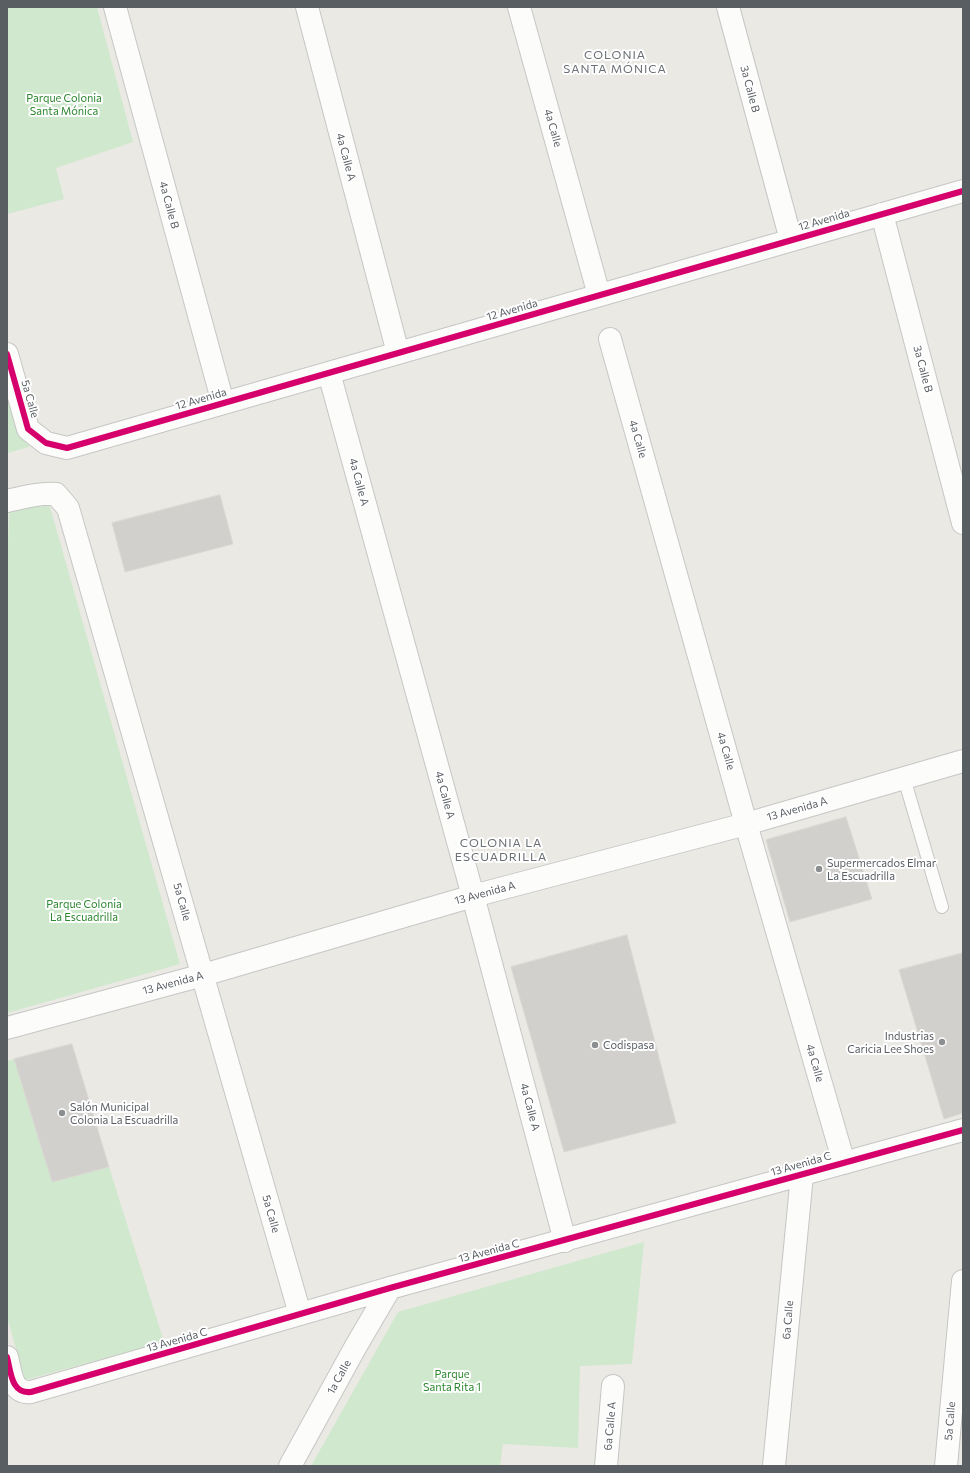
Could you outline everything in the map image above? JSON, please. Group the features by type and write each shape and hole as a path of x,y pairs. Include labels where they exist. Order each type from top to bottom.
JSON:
{"street":[{"name":"4a Calle B","path":"115,7 223,403"},
{"name":"4a Calle A","path":"307,7 398,353"},
{"name":"4a Calle","path":"519,7 600,295"},
{"name":"3a Calle B","path":"729,7 791,240"},
{"name":"12 Avenida","path":"67,448 963,191"},
{"name":"3a Calle B","path":"882,214 963,523"},
{"name":"4a Calle","path":"610,339 746,824 844,1163"},
{"name":"5a Calle","path":"7,354 28,429 46,443 67,448"},
{"name":"4a Calle A","path":"329,373 474,896 565,1241"},
{"name":"5a Calle","path":"7,501 38,494 56,494 63,500 72,518 300,1314"},
{"name":"13 Avenida A","path":"7,1028 203,975 474,896 746,824 963,761"},
{"name":"13 Avenida C","path":"7,1357 15,1386 21,1392 32,1392 390,1288 565,1241 963,1130"},
{"name":"6a Calle","path":"774,1466 802,1175"},
{"name":"5a Calle","path":"946,1466 963,1281"},
{"name":"1a Calle","path":"290,1466 356,1346 390,1288"},
{"name":"6a Calle A","path":"606,1466 613,1386"}],"lane":[{"path":"904,778 942,907"}],"green space":[{"name":"Parque Colonia Santa Mónica","path":"7,7 97,7 133,142 56,168 64,199 7,214"},
{"path":"7,364 29,447 7,453"},
{"name":"Parque Colonia La Escuadrilla","path":"48,500 180,964 7,1013 7,581 9,511"},
{"path":"14,1059 52,1181 109,1167 164,1342 25,1380 7,1317 7,1061"},
{"name":"Parque Santa Rita 1","path":"644,1242 632,1364 580,1366 578,1448 503,1444 500,1466 311,1466 398,1312"}],"building":[{"path":"220,495 233,544 125,572 112,523"},
{"name":"Supermercados Elmar La Escuadrilla","path":"846,817 872,899 790,922 766,840"},
{"name":"Codispasa","path":"627,935 676,1123 564,1152 511,967"},
{"name":"Industrias Caricia Lee Shoes","path":"963,953 963,1113 944,1119 899,970"},
{"name":"Salón Municipal Colonia La Escuadrilla","path":"72,1044 109,1167 52,1182 14,1059"}],"cycle path":[{"path":"7,354 28,429 46,443 67,448 963,191"},
{"path":"7,1357 11,1375 16,1386 24,1392 31,1392 390,1288 963,1130"}],"place":[{"name":"Supermercados Elmar La Escuadrilla","path":"819,869"},
{"name":"Industrias Caricia Lee Shoes","path":"942,1042"},
{"name":"Codispasa","path":"595,1045"},
{"name":"Salón Municipal Colonia La Escuadrilla","path":"62,1113"}],"district":[{"name":"COLONIA SANTA MÓNICA","path":"615,62"},
{"name":"COLONIA LA ESCUADRILLA","path":"501,850"}]}
